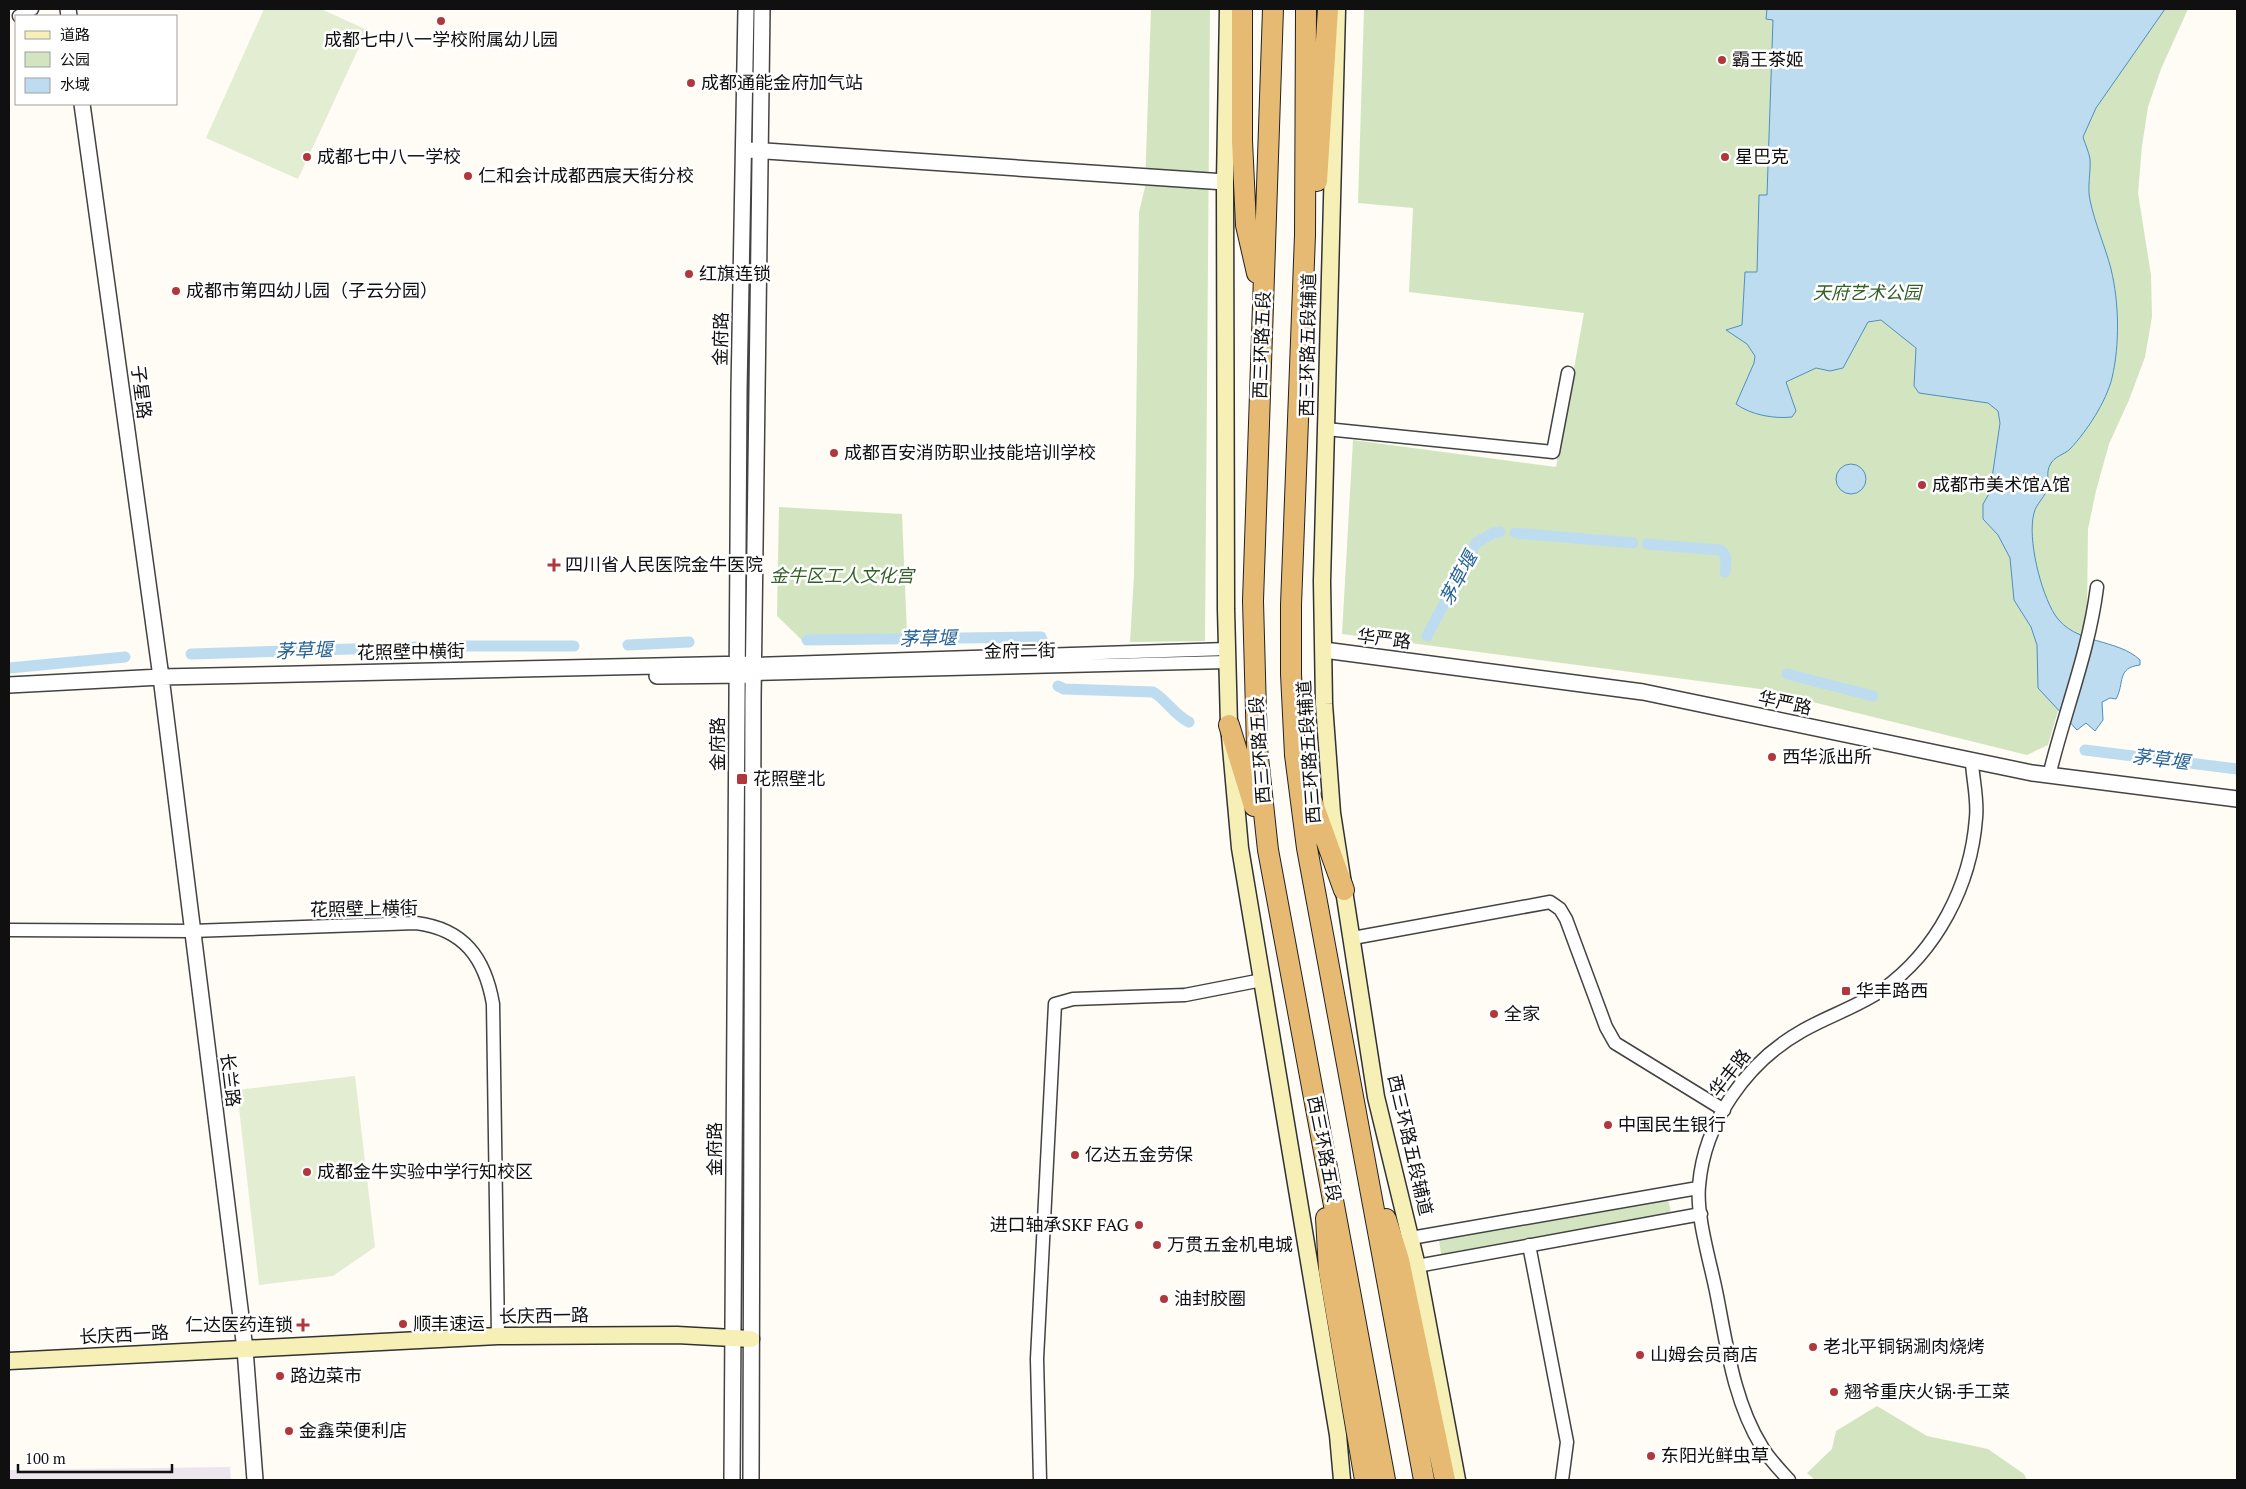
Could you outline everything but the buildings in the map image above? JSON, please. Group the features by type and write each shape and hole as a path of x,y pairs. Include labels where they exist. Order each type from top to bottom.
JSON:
{"highway":[{"path":"1237,9 1246,225 1263,302"},
{"name":"西三环路五段","path":"1273,9 1253,601 1257,748 1268,850 1385,1480"},
{"name":"西三环路五段","path":"1306,9 1305,235 1291,605 1291,674 1295,756 1307,848 1424,1480"},
{"path":"1305,235 1316,196 1324,95 1328,9"},
{"path":"1229,725 1268,850"},
{"path":"1295,756 1344,890"},
{"path":"1358,1128 1408,1263 1445,1480"},
{"path":"1320,1130 1329,1271 1365,1480"}],"main road":[{"path":"1237,9 1225,182 1229,725 1240,848 1338,1435 1342,1480"},
{"name":"西三环路五段辅道","path":"1337,9 1322,581 1324,704 1332,813 1376,1097 1411,1238 1408,1263 1457,1480"},
{"name":"长庆西一路","path":"9,1361 498,1336 677,1334 751,1339"}],"street":[{"name":"金府路","path":"732,1480 739,400 746,9"},
{"name":"金府路","path":"751,1480 753,669 762,9"},
{"name":"子星路","path":"82,105 161,681"},
{"path":"744,150 1225,182"},
{"path":"1326,429 1553,452 1568,373"},
{"path":"2049,776 2060,731 2085,651 2097,587"},
{"name":"华严路","path":"1324,650 1642,692 1972,763 2049,776 2237,799"},
{"name":"金府二街","path":"753,669 1227,655"},
{"name":"花照壁中横街","path":"9,685 161,681 443,679 753,669"},
{"name":"花照壁中横街","path":"9,695 161,681"},
{"name":"长兰路","path":"161,681 245,1349 254,1480"},
{"name":"华丰路","path":"1789,1480 1762,1449 1744,1412 1730,1361 1701,1214 1698,1188 1702,1159 1713,1126 1732,1095 1764,1058 1801,1031 1882,989 1926,949 1950,914 1966,870 1976,818 1972,763"},
{"path":"1352,938 1550,902 1560,910 1566,919 1606,1027 1615,1043 1724,1110"},
{"name":"花照壁上横街","path":"9,930 192,932 416,924 433,925 462,940 475,954 489,985 493,1004 498,1336"},
{"path":"1040,1480 1037,1359 1055,1004 1073,999 1185,995 1262,980"},
{"path":"1411,1238 1698,1188"},
{"path":"1408,1263 1529,1245 1701,1214"},
{"path":"1529,1245 1567,1442 1562,1480"}],"shaded area":[{"path":"230,1467 231,1480 9,1480 9,1470"}],"green space":[{"path":"264,9 321,9 367,30 298,179 206,138"},
{"path":"1151,9 1210,9 1205,641 1130,642 1134,576 1139,212 1145,187"},
{"name":"天府艺术公园","path":"1364,9 2188,9 2161,69 2148,107 2142,146 2138,193 2151,275 2152,317 2145,357 2129,400 2109,444 2096,491 2088,529 2087,612 2048,745 2027,755 1760,689 1342,634 1353,440 1556,467 1584,313 1409,292 1413,208 1358,203"},
{"name":"金牛区工人文化宫","path":"779,507 902,514 907,634 807,645 777,616"},
{"path":"355,1076 375,1247 333,1276 259,1285 237,1090"},
{"path":"1668,1199 1671,1213 1441,1254 1439,1240"},
{"path":"1877,1406 1927,1436 1988,1449 2024,1474 2027,1480 1815,1480 1807,1473 1832,1449 1836,1431"}],"water":[{"path":"1767,9 2165,9 2096,108 2083,137 2090,159 2090,200 2111,269 2116,295 2118,323 2115,365 2109,387 2095,416 2070,449 2050,465 2048,487 2035,510 2032,524 2034,551 2040,580 2055,615 2063,625 2073,632 2120,648 2140,660 2140,665 2127,669 2124,673 2116,699 2110,698 2102,702 2103,720 2095,731 2086,723 2077,730 2038,688 2037,645 2031,627 2014,600 2010,558 1998,535 1983,519 1983,504 1990,492 2000,423 1998,411 1988,403 1919,393 1914,386 1916,348 1881,320 1868,322 1843,368 1830,371 1816,368 1786,382 1796,411 1792,417 1763,415 1749,411 1736,404 1754,363 1755,356 1747,344 1726,330 1742,325 1745,272 1757,272 1759,195 1767,195 1773,20 1766,19"},
{"path":"1851,464 1862,468 1866,479 1862,490 1851,494 1840,490 1836,479 1840,468"}],"waterway":[{"name":"茅草堰","path":"1427,636 1476,543 1493,533 1500,532"},
{"name":"茅草堰","path":"1515,533 1633,543"},
{"name":"茅草堰","path":"1647,544 1720,550 1725,557 1725,572"},
{"name":"茅草堰","path":"807,640 1041,637 1044,645"},
{"name":"茅草堰","path":"628,645 689,642"},
{"name":"茅草堰","path":"450,646 574,646"},
{"name":"茅草堰","path":"191,654 417,647"},
{"name":"茅草堰","path":"9,668 125,657"},
{"name":"茅草堰","path":"1787,674 1873,696"},
{"name":"茅草堰","path":"1058,686 1064,689 1153,692 1183,719 1189,722"},
{"name":"茅草堰","path":"2085,750 2237,769"}],"place":[{"name":"成都七中八一学校附属幼儿园","path":"441,21"},
{"name":"霸王茶姬","path":"1722,60"},
{"name":"成都通能金府加气站","path":"691,83"},
{"name":"成都七中八一学校","path":"307,157"},
{"name":"星巴克","path":"1725,157"},
{"name":"仁和会计成都西宸天街分校","path":"468,176"},
{"name":"红旗连锁","path":"689,274"},
{"name":"成都市第四幼儿园（子云分园）","path":"176,291"},
{"name":"成都百安消防职业技能培训学校","path":"834,453"},
{"name":"成都市美术馆A馆","path":"1922,485"},
{"name":"四川省人民医院金牛医院","path":"554,565"},
{"name":"西华派出所","path":"1772,757"},
{"name":"花照壁北","path":"742,779"},
{"name":"华丰路西","path":"1846,991"},
{"name":"全家","path":"1494,1014"},
{"name":"中国民生银行","path":"1608,1125"},
{"name":"亿达五金劳保","path":"1075,1155"},
{"name":"成都金牛实验中学行知校区","path":"307,1172"},
{"name":"进口轴承SKF FAG","path":"1139,1225"},
{"name":"万贯五金机电城","path":"1157,1245"},
{"name":"油封胶圈","path":"1164,1299"},
{"name":"顺丰速运","path":"403,1324"},
{"name":"仁达医药连锁","path":"303,1325"},
{"name":"老北平铜锅涮肉烧烤","path":"1813,1347"},
{"name":"山姆会员商店","path":"1640,1355"},
{"name":"路边菜市","path":"280,1376"},
{"name":"翘爷重庆火锅·手工菜","path":"1834,1392"},
{"name":"金鑫荣便利店","path":"289,1431"},
{"name":"东阳光鲜虫草","path":"1651,1456"}]}
